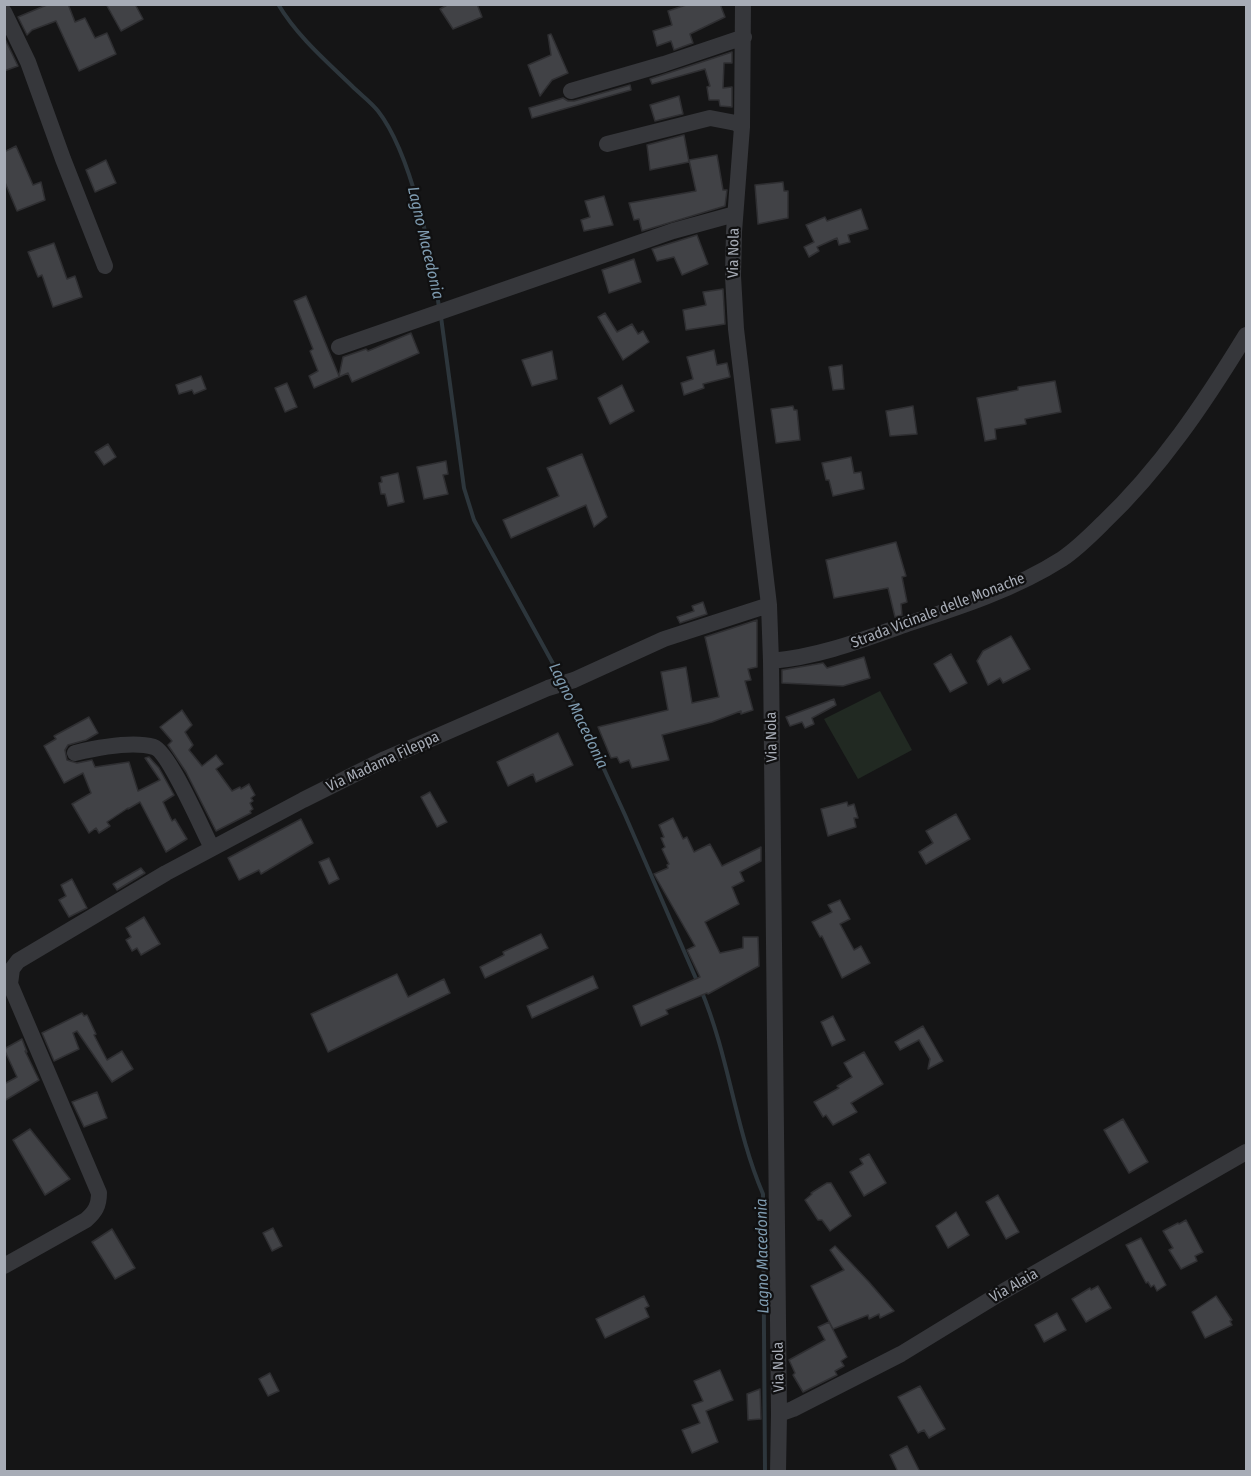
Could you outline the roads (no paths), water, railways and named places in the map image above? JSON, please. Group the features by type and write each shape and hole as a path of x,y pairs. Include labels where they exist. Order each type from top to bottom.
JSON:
{"street":[{"path":"13,4 4,10 28,62 105,266"},
{"name":"Via Nola","path":"743,4 742,127 733,276 736,329 769,604 778,1472"},
{"path":"572,91 744,37"},
{"path":"607,144 710,118 735,123 742,127"},
{"path":"339,347 674,231 735,214"},
{"name":"Strada Vicinale delle Monache","path":"771,662 798,659 821,653 938,614 1042,571 1064,557 1126,502 1144,481 1210,393 1246,335"},
{"name":"Via Madama Fileppa","path":"4,1266 86,1220 93,1214 99,1201 99,1193 10,984 12,969 18,961 166,873 386,759 548,688 574,680 664,639 769,604"},
{"path":"75,753 123,745 153,747 160,750 212,848"},
{"name":"Via Alaia","path":"779,1414 901,1354 1246,1152"}],"waterway":[{"name":"Lagno Macedonia","path":"278,4 303,37 378,111 390,129 410,177 418,205 439,307"},
{"name":"Lagno Macedonia","path":"441,317 464,488 474,520 562,680"},
{"name":"Lagno Macedonia","path":"566,686 697,981"},
{"name":"Lagno Macedonia","path":"701,990 719,1041 745,1144 763,1194 765,1472"}]}
